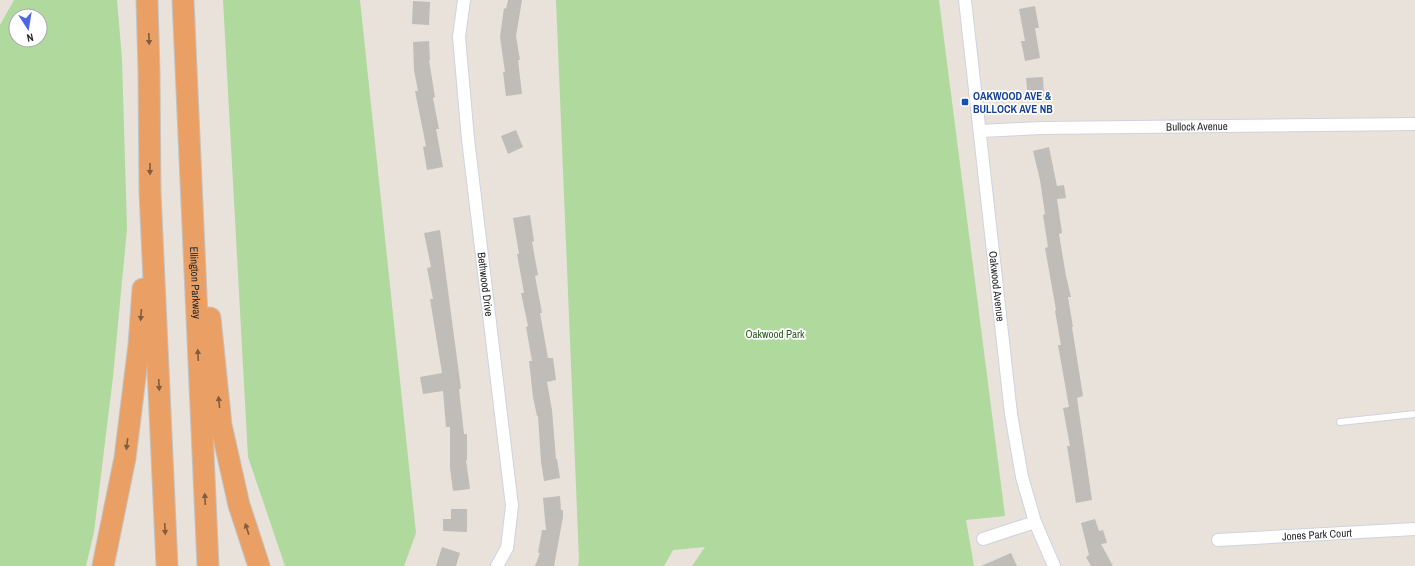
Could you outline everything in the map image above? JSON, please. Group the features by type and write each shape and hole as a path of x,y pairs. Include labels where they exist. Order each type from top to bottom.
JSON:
{"highway":[{"path":"147,0 150,192 167,566"},
{"name":"Ellington Parkway","path":"183,0 208,566"},
{"path":"184,34 221,425 239,505 259,566"},
{"path":"103,566 125,458 139,345 150,192"}],"street":[{"name":"Bethwood Drive","path":"464,0 459,37 468,131 512,506 507,548 497,566"},
{"name":"Oakwood Avenue","path":"965,0 1011,414 1022,477 1034,522 1054,566"},
{"name":"Bullock Avenue","path":"980,131 1041,128 1415,124"},
{"path":"983,539 1034,522"},
{"name":"Jones Park Court","path":"1218,540 1415,529"}],"lane":[{"path":"1340,422 1415,414"}],"green space":[{"path":"14,0 117,0 122,59 127,229 113,377 94,532 86,566 0,566 0,25 8,11 8,48 48,48 48,8 10,8"},
{"path":"223,0 360,0 416,533 404,566 285,566 248,457"},
{"name":"Oakwood Park","path":"556,0 939,0 1005,516 966,520 974,566 692,566 705,547 673,550 664,566 578,566 579,560"}],"building":[{"path":"508,0 522,0 516,36 520,60 518,60 522,94 506,96 503,72 505,72 500,37 504,8 506,9"},
{"path":"413,1 430,2 429,25 412,24"},
{"path":"1035,6 1039,28 1035,28 1040,58 1025,61 1021,41 1025,41 1019,9"},
{"path":"429,41 429,60 435,97 433,98 439,129 436,129 443,167 427,170 423,147 426,146 415,91 418,91 414,70 413,42"},
{"path":"1043,77 1044,98 1028,99 1026,78"},
{"path":"516,130 523,147 508,154 501,136"},
{"path":"1049,147 1057,186 1064,185 1066,198 1057,199 1062,233 1059,234 1071,297 1068,297 1083,396 1077,398 1092,500 1076,503 1067,446 1070,446 1063,408 1069,407 1058,345 1061,345 1056,310 1045,248 1048,247 1043,215 1045,214 1040,180 1033,151"},
{"path":"530,215 534,241 532,242 538,275 535,276 542,313 540,313 548,358 553,358 556,380 547,382 552,410 556,459 560,478 544,481 541,462 538,416 533,397 529,361 532,361 526,327 528,326 521,293 524,293 517,254 519,254 513,218"},
{"path":"440,230 461,389 459,389 464,434 467,434 466,460 470,489 453,491 450,468 450,427 446,427 443,391 423,394 420,377 442,373 430,299 433,299 427,268 431,267 424,233"},
{"path":"560,496 563,517 554,566 535,566 540,553 538,553 542,530 546,530 543,498"},
{"path":"451,509 467,509 467,532 443,531 443,519 451,519"},
{"path":"1095,519 1099,531 1103,530 1107,543 1101,544 1113,566 1091,566 1086,557 1089,555 1081,523"},
{"path":"442,547 460,553 456,566 436,566"},
{"path":"1011,553 1017,566 981,566"}],"place":[{"name":"OAKWOOD AVE & BULLOCK AVE NB","path":"965,102"}]}
